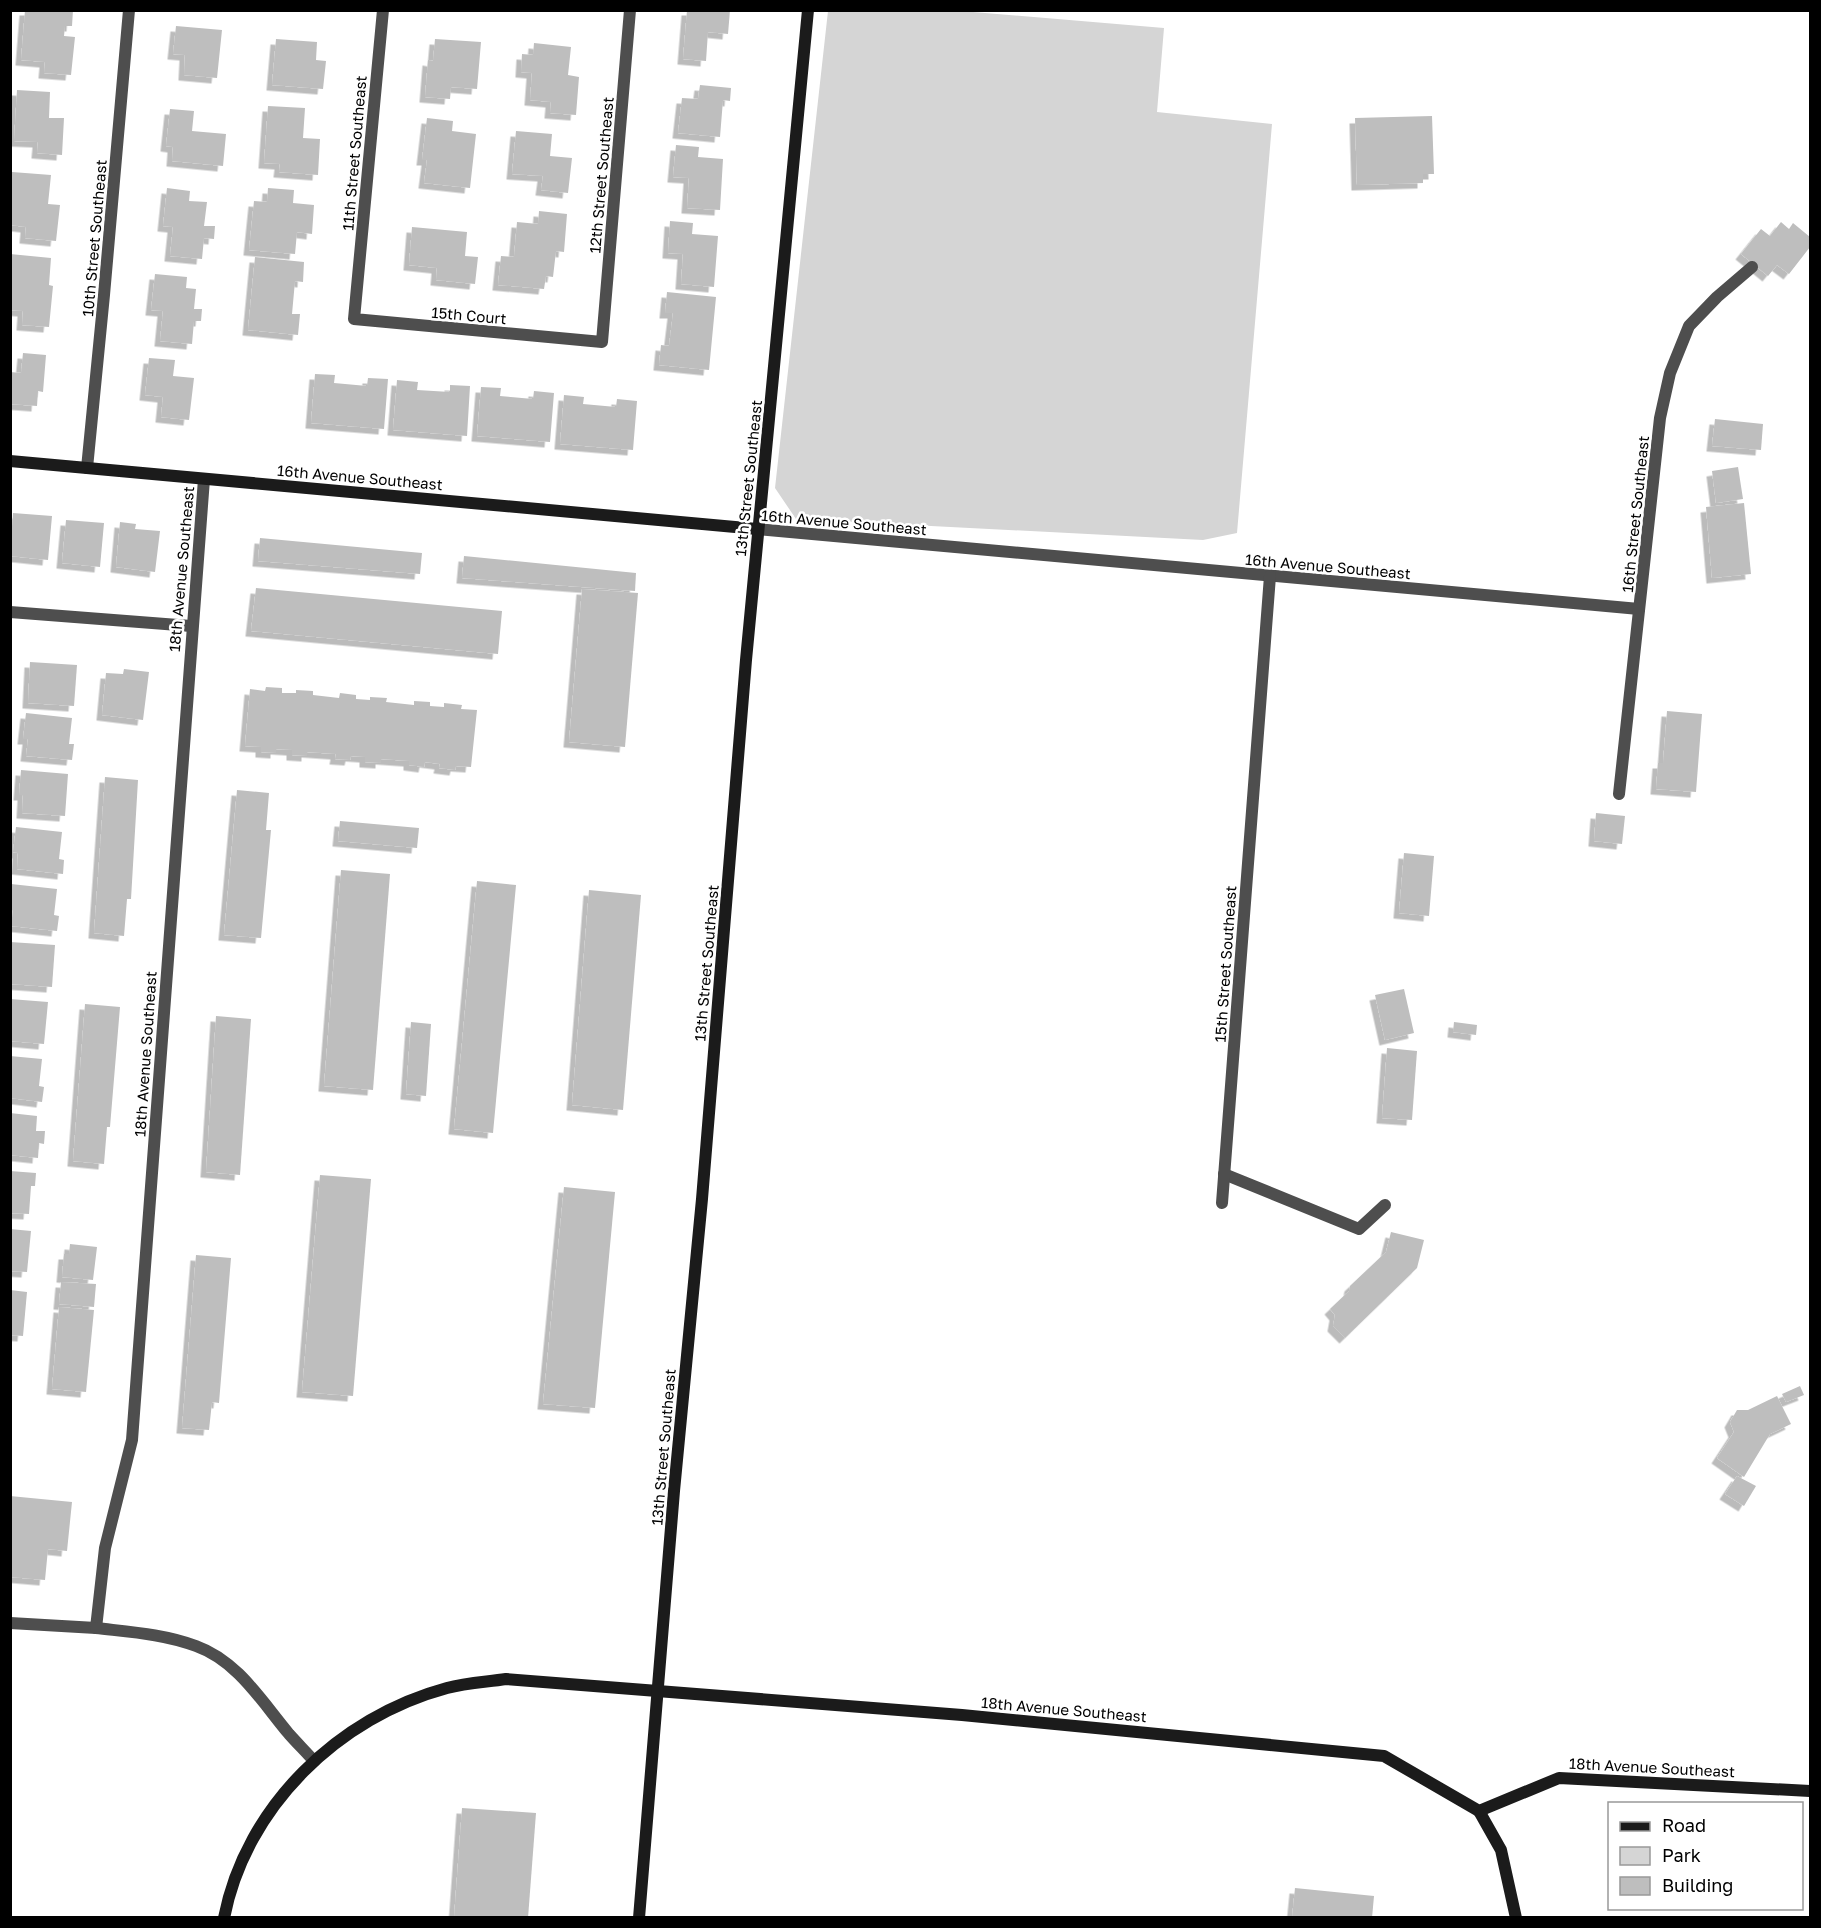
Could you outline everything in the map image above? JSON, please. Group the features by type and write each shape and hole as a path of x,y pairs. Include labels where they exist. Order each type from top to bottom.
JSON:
{"street":[{"name":"10th Street Southeast","path":"87,468 129,10"},
{"name":"11th Street Southeast","path":"356,298 383,10"},
{"name":"12th Street Southeast","path":"602,342 630,10"},
{"name":"13th Street Southeast","path":"639,1917 674,1491 702,1199 757,530 808,10"},
{"name":"16th Street Southeast","path":"1619,794 1660,418 1670,373 1689,326 1752,267"},
{"name":"15th Court","path":"356,298 354,319 602,342"},
{"name":"16th Avenue Southeast","path":"10,461 1640,609"},
{"name":"18th Avenue Southeast","path":"96,1628 105,1548 132,1440 191,626 204,479"},
{"name":"15th Street Southeast","path":"1224,1174 1270,576"},
{"path":"10,612 191,626"},
{"path":"1222,1203 1224,1174 1359,1230 1385,1205"},
{"path":"10,1623 96,1628 162,1636 199,1647 227,1664 251,1685 290,1735 314,1761"},
{"name":"18th Avenue Southeast","path":"224,1917 228,1894 244,1854 266,1816 293,1783 324,1751 361,1726 399,1705 448,1688 506,1679 962,1715 1384,1756 1479,1811 1559,1778 1810,1791"},
{"path":"1479,1811 1501,1850 1516,1917"}],"green space":[{"path":"828,11 961,11 1164,28 1157,112 1272,124 1237,533 1203,540 796,519 775,488"}],"building":[{"path":"25,10 73,10 72,26 65,26 64,36 75,37 71,75 44,73 45,62 21,60"},
{"path":"687,10 730,10 728,34 708,32 706,61 683,59"},
{"path":"176,26 222,30 217,78 184,75 185,55 173,54"},
{"path":"276,39 317,42 316,60 326,61 323,89 272,85"},
{"path":"435,39 481,42 477,89 451,87 450,99 425,97 428,60 433,61"},
{"path":"534,43 571,47 568,75 579,77 576,115 550,113 551,102 530,100 532,73 521,72 522,54 533,55"},
{"path":"700,85 731,88 730,101 723,100 720,137 678,133 682,98 698,99"},
{"path":"17,90 50,92 49,118 64,118 62,155 37,153 38,142 14,141"},
{"path":"268,106 305,108 303,138 320,139 318,175 279,172 280,164 264,163"},
{"path":"170,109 194,111 192,131 226,134 223,166 172,161 173,147 166,146"},
{"path":"1432,116 1434,174 1423,174 1423,183 1357,185 1355,118"},
{"path":"427,118 453,121 452,131 476,134 470,188 424,183 427,160 422,160"},
{"path":"516,131 552,134 550,156 572,158 568,193 541,190 543,176 512,174"},
{"path":"676,145 699,147 698,157 723,159 720,210 687,208 689,178 673,177"},
{"path":"12,172 51,175 48,204 60,205 56,241 25,238 26,227 10,225"},
{"path":"167,188 190,191 189,201 207,202 204,226 215,226 214,239 204,238 202,259 170,256 173,227 163,226"},
{"path":"268,188 294,190 293,203 314,205 312,234 297,232 295,254 249,250 254,201 267,202"},
{"path":"539,211 567,214 564,252 556,251 553,277 546,276 544,289 498,285 501,256 514,257 517,222 538,224"},
{"path":"670,221 693,223 692,234 718,236 714,287 681,284 683,254 668,253"},
{"path":"1781,222 1789,229 1793,223 1810,237 1810,247 1789,274 1777,265 1768,276 1741,254 1761,229 1770,236"},
{"path":"412,227 467,232 465,256 478,257 475,284 436,280 437,268 409,265"},
{"path":"10,254 51,258 49,285 53,286 49,327 22,325 23,311 10,310"},
{"path":"255,257 304,262 303,282 295,281 292,314 300,314 298,335 248,330"},
{"path":"155,274 187,277 186,288 196,289 194,309 202,309 201,321 194,321 192,344 160,341 163,311 151,310"},
{"path":"667,292 716,297 709,370 659,365 661,345 669,346 673,313 665,313"},
{"path":"23,353 46,355 43,392 38,391 37,406 10,404 10,372 21,373"},
{"path":"149,358 175,360 173,376 194,378 189,420 161,417 163,397 145,395"},
{"path":"315,374 335,375 334,383 367,386 368,378 388,379 384,429 311,423"},
{"path":"397,380 418,382 417,390 450,392 450,385 470,386 467,436 393,430"},
{"path":"481,387 501,388 500,396 533,399 534,391 554,393 550,442 477,436"},
{"path":"564,395 584,397 583,404 616,407 617,399 637,401 633,450 560,444"},
{"path":"1715,419 1763,424 1761,450 1712,446"},
{"path":"1738,467 1743,499 1716,503 1712,471"},
{"path":"1744,503 1751,574 1712,578 1706,507"},
{"path":"13,513 52,516 48,560 10,556"},
{"path":"66,520 104,523 100,567 62,563"},
{"path":"120,522 136,524 135,529 160,531 155,572 116,567"},
{"path":"260,538 422,553 420,574 258,561"},
{"path":"464,556 636,573 635,591 462,578"},
{"path":"256,588 502,611 498,654 251,631"},
{"path":"582,589 638,593 625,747 569,742"},
{"path":"30,662 77,665 74,706 28,703"},
{"path":"124,669 149,672 143,720 102,715 106,673 123,674"},
{"path":"266,687 282,688 282,693 296,693 296,690 313,691 313,695 339,698 340,693 356,695 356,699 387,698 386,702 414,705 414,701 430,702 430,706 444,707 444,703 462,705 461,709 477,710 471,767 456,766 455,770 439,768 440,764 425,762 424,767 409,765 409,761 381,759 381,763 365,762 365,757 351,756 350,760 335,759 336,754 307,752 307,756 292,755 292,750 276,749 276,753 261,752 261,747 245,746 250,689 265,691"},
{"path":"1667,711 1702,714 1696,792 1656,789 1658,763 1663,763"},
{"path":"26,713 72,718 69,744 74,744 72,760 26,756 28,739 23,739"},
{"path":"21,770 68,774 65,816 22,813 23,795 19,795"},
{"path":"105,777 138,780 131,899 127,899 124,936 94,933"},
{"path":"237,790 269,793 266,830 271,830 261,938 224,935"},
{"path":"1596,813 1625,816 1622,844 1594,841"},
{"path":"340,821 419,828 417,848 338,841"},
{"path":"16,827 62,832 59,859 64,860 63,874 17,869 18,853 13,852"},
{"path":"1404,853 1434,856 1429,916 1399,913"},
{"path":"341,870 390,874 373,1090 324,1086"},
{"path":"477,881 516,885 493,1133 454,1129"},
{"path":"11,884 57,889 54,915 59,916 57,931 11,926 13,910 10,910"},
{"path":"589,890 641,895 623,1110 572,1105"},
{"path":"10,942 55,945 52,987 10,984"},
{"path":"1404,989 1414,1033 1385,1040 1375,995"},
{"path":"10,999 48,1002 44,1044 10,1041"},
{"path":"85,1004 120,1007 110,1127 107,1127 104,1164 73,1161"},
{"path":"216,1016 251,1019 240,1175 206,1172"},
{"path":"411,1022 431,1024 426,1096 406,1094"},
{"path":"1454,1022 1477,1025 1476,1035 1453,1032"},
{"path":"1387,1048 1417,1051 1412,1120 1382,1118"},
{"path":"10,1056 42,1059 39,1086 44,1087 42,1102 10,1098"},
{"path":"10,1113 37,1116 36,1131 45,1131 44,1144 39,1143 38,1158 10,1155"},
{"path":"10,1171 36,1173 35,1186 31,1186 29,1214 10,1213"},
{"path":"320,1175 371,1179 353,1396 302,1392"},
{"path":"564,1187 615,1192 595,1408 543,1404"},
{"path":"10,1229 31,1231 27,1272 10,1271"},
{"path":"1391,1232 1424,1240 1417,1268 1345,1338 1333,1326 1335,1315 1330,1309 1349,1291 1350,1286 1386,1252"},
{"path":"70,1244 97,1247 93,1280 62,1277 64,1254 69,1254"},
{"path":"196,1255 231,1258 219,1403 212,1402 209,1430 182,1428"},
{"path":"61,1282 96,1284 94,1307 59,1304"},
{"path":"10,1290 27,1292 23,1336 10,1335"},
{"path":"59,1307 94,1310 86,1392 52,1389"},
{"path":"1800,1386 1804,1395 1786,1402 1782,1394"},
{"path":"1777,1396 1791,1424 1770,1434 1744,1477 1717,1458 1734,1432 1730,1422 1737,1410 1748,1410"},
{"path":"1737,1476 1756,1486 1744,1506 1725,1494"},
{"path":"10,1496 72,1502 67,1551 48,1549 45,1580 10,1577"},
{"path":"462,1808 536,1813 528,1918 454,1918"},
{"path":"1295,1888 1374,1896 1372,1918 1292,1918"}]}
